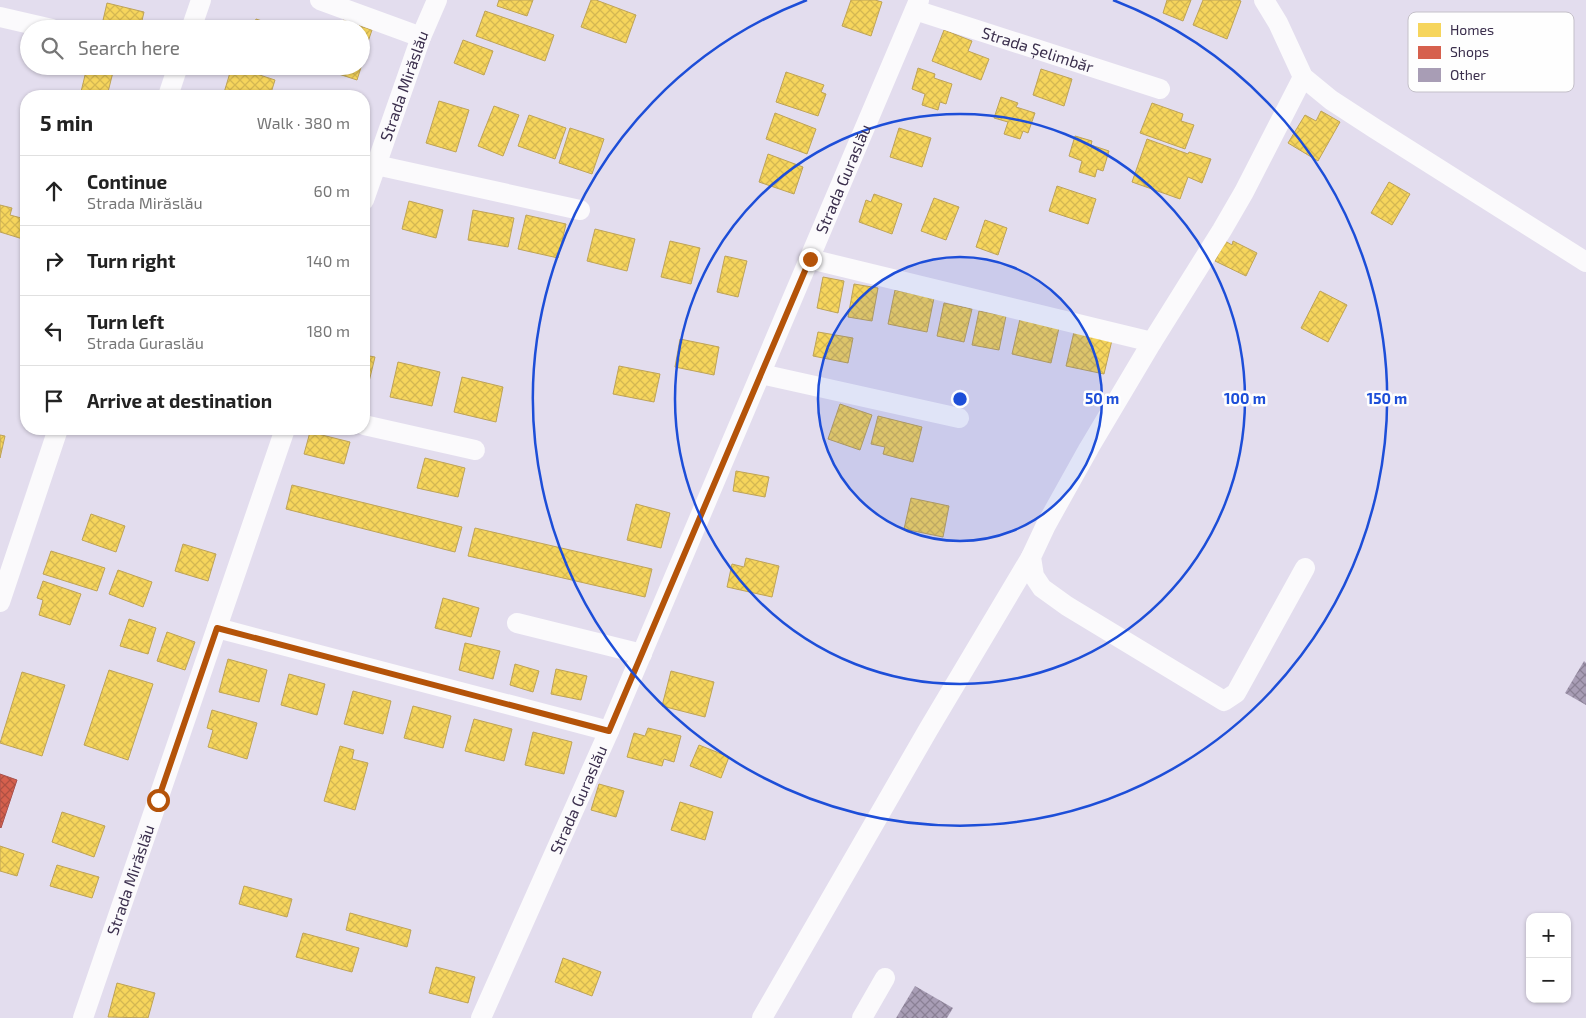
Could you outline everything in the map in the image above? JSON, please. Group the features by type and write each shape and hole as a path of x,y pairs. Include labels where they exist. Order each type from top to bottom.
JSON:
{"street":[{"path":"194,20 202,0"},
{"path":"320,0 421,37"},
{"name":"Strada Mirăslău","path":"370,182 421,37 437,0"},
{"path":"1264,0 1278,23 1303,77 1331,100 1586,262"},
{"name":"Strada Șelimbăr","path":"917,5 1160,88"},
{"name":"Strada Guraslău","path":"481,1018 609,731 917,5"},
{"path":"0,17 20,22"},
{"path":"170,90 175,75"},
{"path":"762,1018 928,730 1031,558 1046,525 1152,342 1244,192 1303,77"},
{"path":"376,165 580,210"},
{"path":"810,259 1152,342"},
{"path":"761,374 959,418"},
{"path":"370,425 475,450"},
{"path":"0,602 56,435"},
{"name":"Strada Mirăslău","path":"83,1018 283,435"},
{"path":"1031,558 1034,576 1042,588 1067,606 1224,701 1236,693 1305,568"},
{"path":"517,623 642,654"},
{"path":"217,628 609,731"},
{"path":"862,1018 885,978"}],"building: Homes":[{"path":"499,0 533,0 527,16 497,6"},
{"path":"591,0 596,0 636,15 626,43 581,27"},
{"path":"851,0 875,0 882,2 871,36 842,26"},
{"path":"1167,0 1191,0 1183,21 1163,13"},
{"path":"1203,0 1241,1 1227,39 1193,25"},
{"path":"107,3 144,12 142,20 103,20"},
{"path":"485,11 554,35 545,61 476,36"},
{"path":"944,30 972,41 968,51 989,59 981,80 932,61"},
{"path":"463,40 493,51 484,75 454,63"},
{"path":"918,68 935,74 934,78 952,84 946,104 940,102 938,110 922,105 925,94 912,89"},
{"path":"1041,69 1072,79 1064,106 1033,95"},
{"path":"786,72 824,85 821,92 826,94 818,116 776,102"},
{"path":"85,75 112,75 108,90 81,90"},
{"path":"229,75 260,75 275,80 272,90 225,90"},
{"path":"342,75 359,75 357,80"},
{"path":"1001,97 1018,103 1016,107 1035,113 1028,133 1023,131 1020,139 1004,134 1008,122 994,118"},
{"path":"439,101 469,110 456,152 426,143"},
{"path":"1152,103 1183,114 1181,121 1194,125 1185,149 1140,133"},
{"path":"494,106 519,115 503,156 478,146"},
{"path":"1321,111 1340,122 1318,161 1288,143 1305,115 1316,121"},
{"path":"775,113 816,129 807,154 766,139"},
{"path":"529,115 566,128 555,159 518,146"},
{"path":"570,128 604,139 592,174 559,163"},
{"path":"899,128 931,138 922,167 890,157"},
{"path":"1075,136 1092,141 1091,145 1109,151 1103,171 1097,169 1095,177 1079,172 1082,161 1069,156"},
{"path":"1147,139 1188,154 1189,152 1211,159 1202,183 1188,177 1180,199 1132,182"},
{"path":"768,154 803,167 794,194 759,182"},
{"path":"1389,182 1410,194 1392,225 1371,213"},
{"path":"1057,186 1096,199 1088,224 1049,211"},
{"path":"874,194 902,204 892,234 859,222 866,200 871,202"},
{"path":"934,198 959,207 946,240 921,231"},
{"path":"409,201 443,210 436,238 402,229"},
{"path":"0,205 12,208 10,215 20,218 20,238 0,232"},
{"path":"473,210 514,218 508,247 468,240"},
{"path":"526,215 566,224 558,258 518,249"},
{"path":"985,220 1007,228 998,255 976,247"},
{"path":"595,229 635,239 627,271 587,261"},
{"path":"670,241 700,248 691,284 661,277"},
{"path":"1225,241 1232,245 1233,241 1257,253 1246,276 1215,261"},
{"path":"725,256 747,261 738,297 717,292"},
{"path":"823,277 844,281 838,313 817,308"},
{"path":"854,284 878,288 872,321 848,317"},
{"path":"895,290 934,298 927,332 888,324"},
{"path":"1320,291 1347,305 1328,342 1301,328"},
{"path":"944,303 972,309 964,342 937,336"},
{"path":"979,311 1006,316 999,350 972,345"},
{"path":"1020,319 1059,328 1051,363 1012,354"},
{"path":"818,332 853,338 848,363 813,356"},
{"path":"1074,332 1112,340 1104,374 1066,366"},
{"path":"680,339 719,347 714,375 675,367"},
{"path":"370,356 375,357 370,378"},
{"path":"398,362 440,372 432,406 390,397"},
{"path":"619,366 660,374 654,402 613,394"},
{"path":"462,377 503,387 496,422 454,412"},
{"path":"840,404 872,415 860,450 828,439"},
{"path":"878,416 922,427 913,462 883,454 885,447 871,444"},
{"path":"0,435 5,436 0,458"},
{"path":"309,435 322,435 350,442 344,464 304,454"},
{"path":"425,458 465,468 458,497 417,488"},
{"path":"736,471 769,477 765,497 733,491"},
{"path":"292,485 462,527 455,552 286,509"},
{"path":"911,498 949,506 943,537 904,529"},
{"path":"636,504 670,513 661,548 627,540"},
{"path":"91,514 125,526 116,552 82,540"},
{"path":"475,528 652,569 645,597 468,556"},
{"path":"183,544 216,554 208,581 175,571"},
{"path":"51,551 105,568 97,591 43,574"},
{"path":"746,558 779,566 772,597 727,587 732,564 744,567"},
{"path":"118,570 152,582 143,607 109,594"},
{"path":"43,581 81,594 70,625 39,615 43,600 37,598"},
{"path":"443,598 479,608 471,637 435,628"},
{"path":"129,619 156,628 148,654 120,646"},
{"path":"167,632 195,642 185,670 157,661"},
{"path":"465,643 500,651 493,679 459,670"},
{"path":"228,659 267,670 259,702 219,692"},
{"path":"515,664 539,671 533,692 510,685"},
{"path":"556,669 587,676 581,700 551,694"},
{"path":"109,670 153,684 128,760 84,745"},
{"path":"671,671 714,682 705,717 662,706"},
{"path":"22,672 65,685 42,756 0,743"},
{"path":"289,674 325,684 317,715 281,705"},
{"path":"353,691 391,701 383,734 344,724"},
{"path":"413,706 451,716 443,748 404,738"},
{"path":"212,710 257,723 247,759 208,747 213,730 207,728"},
{"path":"474,719 512,729 504,761 465,751"},
{"path":"648,728 681,736 674,762 664,759 662,766 627,757 634,733 645,736"},
{"path":"533,732 572,742 564,774 525,765"},
{"path":"699,745 729,757 721,778 690,766"},
{"path":"340,746 354,750 352,759 368,763 355,810 324,801"},
{"path":"599,784 624,791 616,817 591,810"},
{"path":"680,802 713,812 705,840 671,830"},
{"path":"62,812 105,826 94,857 52,842"},
{"path":"0,846 24,854 17,876 0,871"},
{"path":"57,865 99,877 92,898 50,886"},
{"path":"244,886 292,899 287,917 239,904"},
{"path":"350,913 411,930 407,947 346,930"},
{"path":"303,933 359,948 352,972 296,957"},
{"path":"563,958 601,972 592,996 555,982"},
{"path":"436,967 475,977 468,1003 429,993"},
{"path":"117,983 155,993 148,1018 108,1017"}],"building: Shops":[{"path":"0,774 17,780 1,828 0,827"}],"building: Other":[{"path":"1584,661 1586,663 1586,705 1565,693"},
{"path":"915,986 953,1008 947,1018 896,1018"}],"route":[{"path":"158,800 217,628 609,731 810,259"}]}
